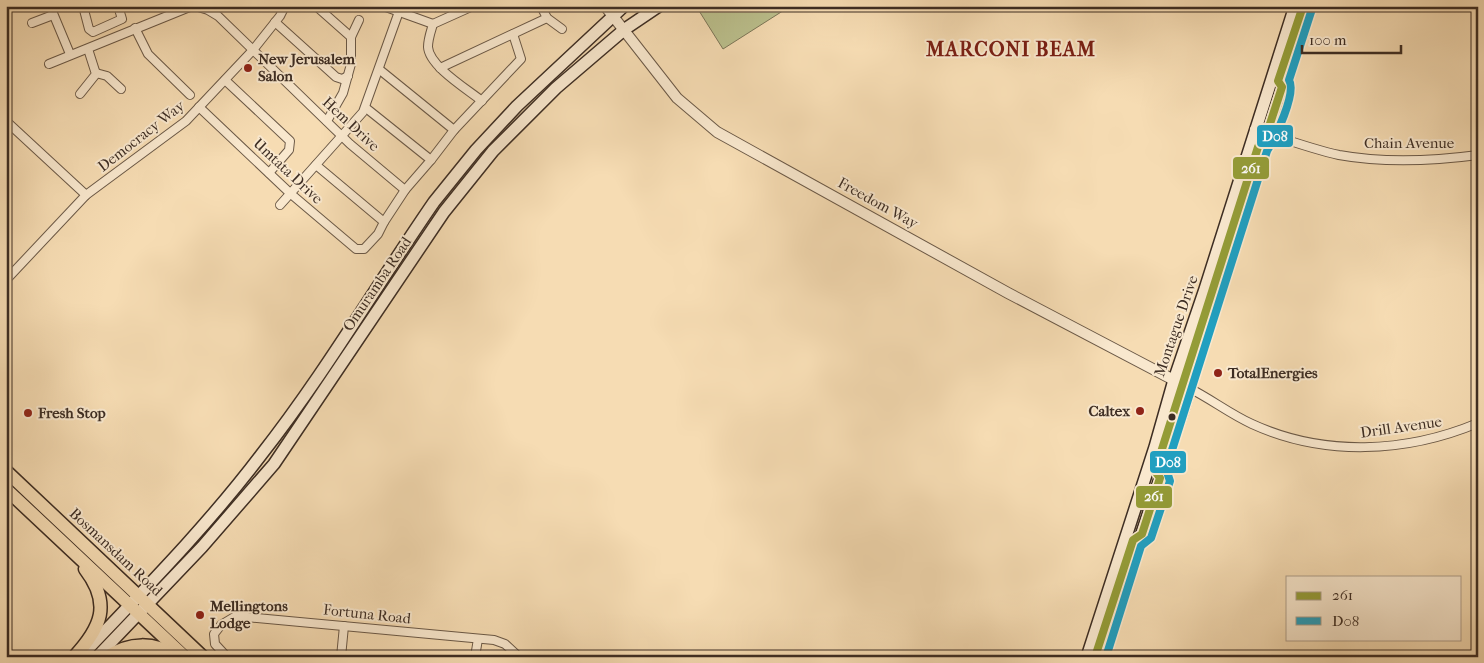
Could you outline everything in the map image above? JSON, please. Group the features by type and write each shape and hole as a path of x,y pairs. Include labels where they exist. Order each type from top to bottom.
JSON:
{"main road":[{"name":"Omuramba Road","path":"138,604 261,456 306,395 434,202 457,173 517,106 609,11 624,6"},
{"name":"Omuramba Road","path":"138,604 208,540 286,447 401,274 467,181 493,150 538,106 625,30 659,6"},
{"name":"Montague Drive","path":"1087,657 1155,448 1174,380 1205,289 1254,129 1295,6"},
{"name":"Montague Drive","path":"1101,657 1190,388 1267,133 1308,6"},
{"name":"Bosmansdam Road","path":"6,471 138,604 185,657"},
{"name":"Bosmansdam Road","path":"6,489 67,546 202,657"},
{"path":"67,546 93,581 97,591 100,612 94,635 74,657"},
{"path":"80,657 138,604"},
{"path":"98,657 138,604"},
{"path":"107,657 122,648 143,644 164,649 177,657"}],"street":[{"path":"50,6 70,54"},
{"path":"83,6 89,30 93,32 122,18 118,6"},
{"path":"49,64 194,6"},
{"name":"Hem Drive","path":"194,6 208,10 218,16 343,137 405,190"},
{"name":"Democracy Way","path":"6,280 86,195 186,121 253,50 275,22 284,6"},
{"path":"316,6 351,37"},
{"path":"383,6 400,9 433,24 472,6"},
{"path":"541,6 547,18 562,29"},
{"path":"280,205 343,137 366,108 400,9"},
{"name":"Freedom Way","path":"609,11 677,98 717,132 993,285 1190,388"},
{"path":"32,23 53,15"},
{"path":"440,68 547,18"},
{"path":"327,121 340,101 348,76 351,64 351,37 359,20"},
{"path":"275,22 336,77 342,79 348,76"},
{"path":"433,24 428,46 432,58 440,68 482,101"},
{"path":"135,28 148,54 190,95"},
{"path":"316,165 384,222 405,190 454,130 521,59 513,34"},
{"path":"88,48 96,73"},
{"path":"380,70 454,130"},
{"path":"96,73 107,76 120,89"},
{"path":"80,94 96,73"},
{"path":"225,80 290,141 289,150 269,173"},
{"name":"Umtata Drive","path":"199,107 290,194 356,249 361,251 378,234 384,222"},
{"path":"366,108 431,160"},
{"path":"6,121 86,195"},
{"name":"Chain Avenue","path":"1254,129 1339,155 1392,160 1478,155"},
{"name":"Drill Avenue","path":"1190,388 1262,428 1301,441 1345,448 1393,446 1423,441 1454,433 1478,423"},
{"name":"Fortuna Road","path":"227,657 215,644 214,634 221,625 236,616 502,642 519,657"},
{"path":"341,657 344,626"},
{"path":"475,657 478,639"}],"green space":[{"path":"696,6 789,6 789,7 723,49"}],"transit line":[{"name":"261","path":"1095,657 1133,540 1142,534 1160,478 1155,471 1258,147 1267,133 1282,87 1278,81 1303,6"},
{"name":"D08","path":"1106,657 1141,546 1151,538 1170,481 1166,469 1267,151 1288,105 1291,86 1289,80 1312,9"}],"place":[{"name":"New Jerusalem Salon","path":"248,68"},
{"name":"TotalEnergies","path":"1218,373"},
{"name":"Caltex","path":"1140,411"},
{"name":"Fresh Stop","path":"28,413"},
{"name":"Mellingtons Lodge","path":"200,615"}],"district":[{"name":"MARCONI BEAM","path":"1011,49"}]}
